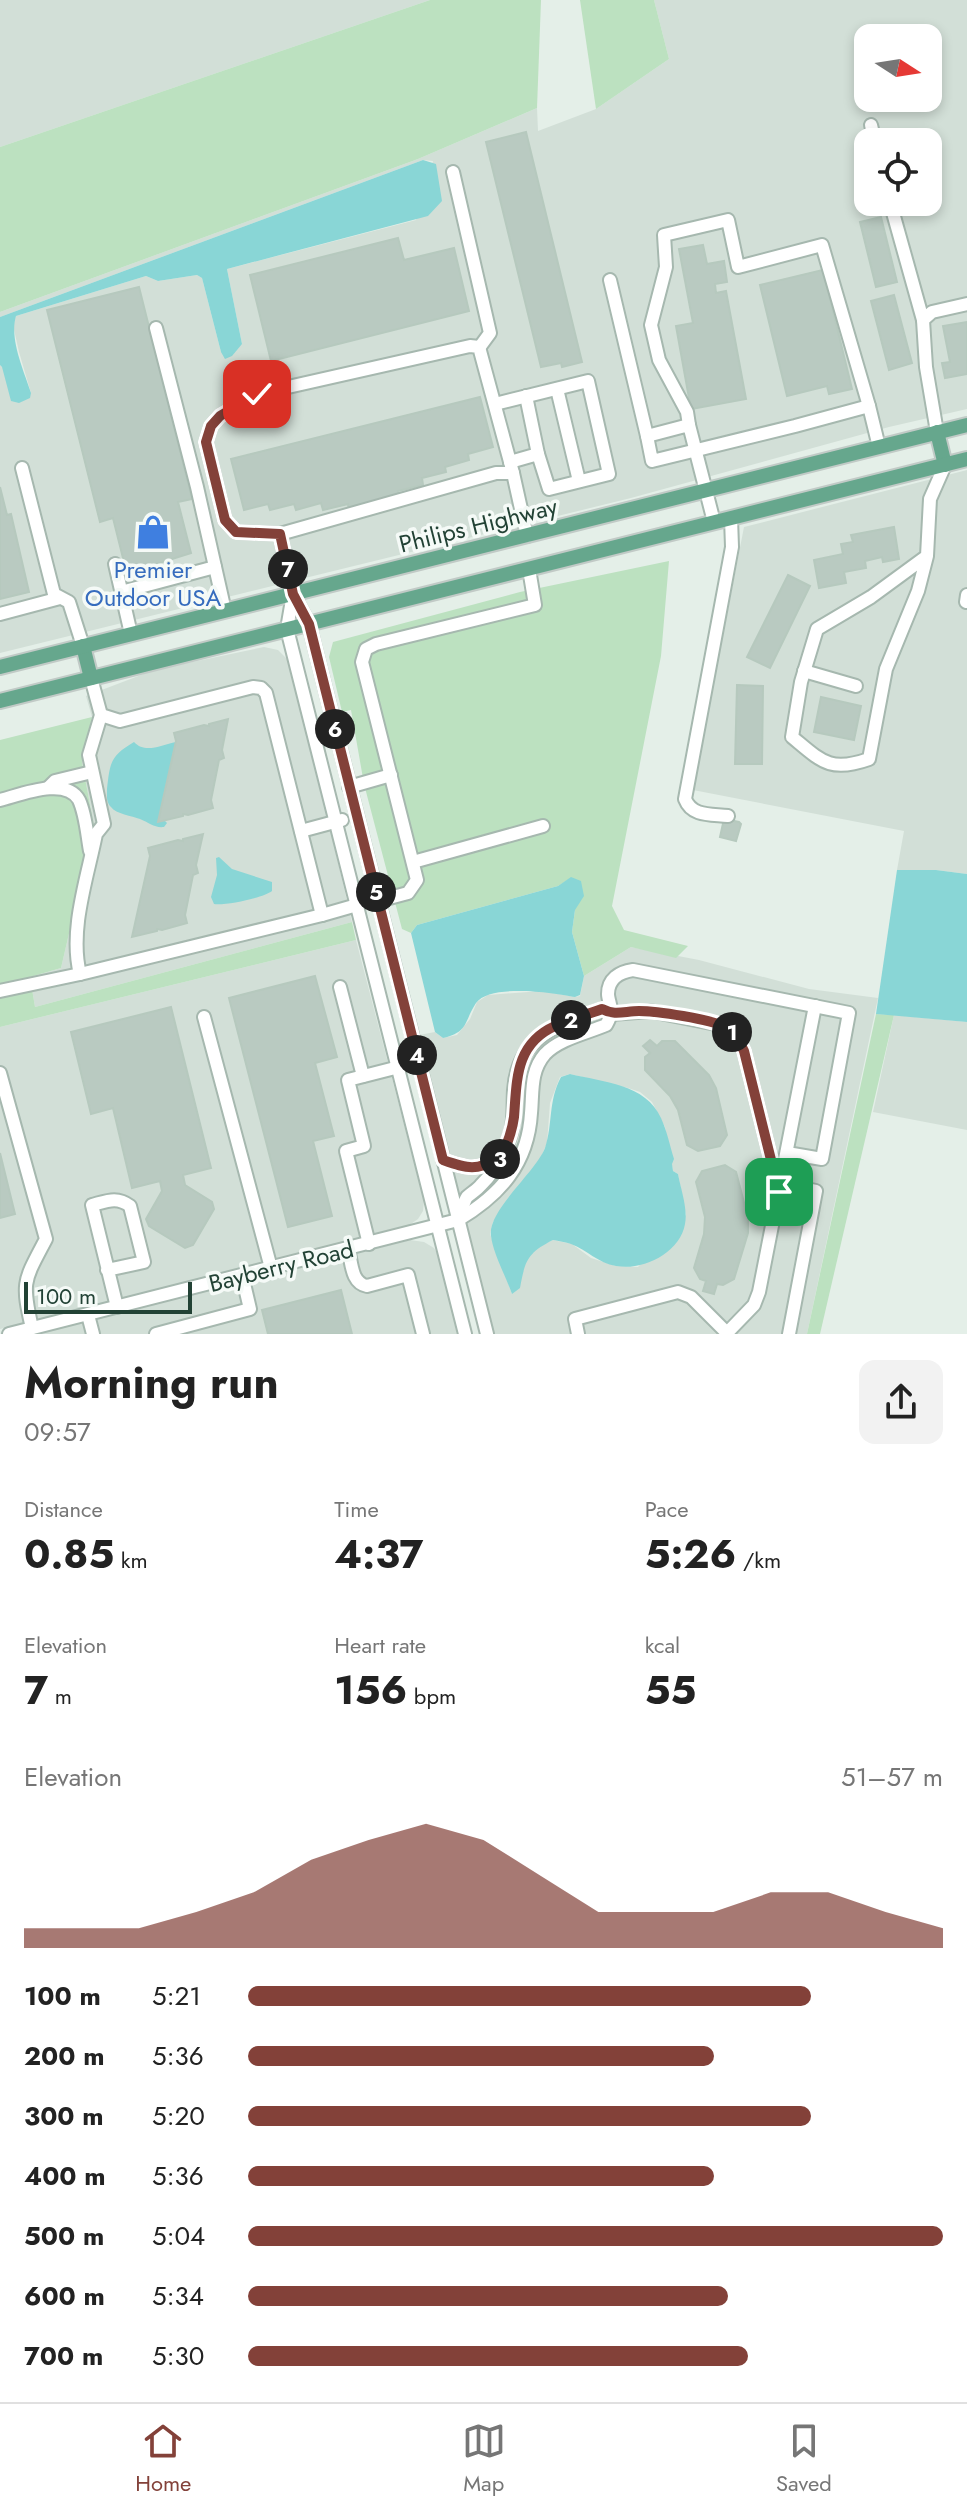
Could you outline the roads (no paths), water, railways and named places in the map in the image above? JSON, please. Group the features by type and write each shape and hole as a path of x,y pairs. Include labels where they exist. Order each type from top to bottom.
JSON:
{"main road":[{"name":"Philips Highway","path":"0,667 967,425"},
{"path":"937,432 945,465"},
{"path":"0,701 967,459"},
{"path":"83,646 91,678"}],"street":[{"path":"453,172 490,333 479,348"},
{"path":"894,216 923,320 926,367 937,432"},
{"path":"714,522 687,412 659,360 651,325 666,267 664,235 728,220 738,267 822,245 879,447"},
{"path":"610,280 652,461 869,406"},
{"path":"923,320 932,312 967,304"},
{"path":"156,328 225,611"},
{"path":"479,348 470,346 257,394 220,416 211,426 206,442 225,520 236,532 280,534 496,473 538,454"},
{"path":"479,348 512,467 527,536"},
{"path":"495,404 526,396 588,381 609,474 549,489 526,396"},
{"path":"557,389 579,481"},
{"path":"647,436 689,425"},
{"path":"927,556 871,597 817,629 804,671 792,737 823,762 848,766 869,759 886,669 918,591 927,556 930,499 945,465"},
{"path":"22,468 54,594 69,602 83,646"},
{"path":"728,816 693,812 685,799 732,547 731,518"},
{"path":"280,534 293,594 309,624 487,1334"},
{"path":"115,564 131,634"},
{"path":"121,592 215,567"},
{"path":"378,901 408,893 417,880 362,662 366,649 535,605 529,569"},
{"path":"293,594 287,629 465,1334"},
{"path":"0,614 60,598"},
{"path":"804,671 856,686"},
{"path":"80,974 76,940 96,834 104,824 89,755 101,715 91,678"},
{"path":"101,715 120,721 253,687 261,688 266,693 322,915"},
{"path":"48,788 55,781 92,772"},
{"path":"349,787 391,775"},
{"path":"0,800 48,788 69,791 80,803 92,857"},
{"path":"301,831 357,816"},
{"path":"413,862 543,826"},
{"path":"0,991 357,905"},
{"path":"612,1014 608,994 610,982 616,975 633,970 849,1013 822,1159 787,1153"},
{"path":"340,987 363,1076"},
{"path":"578,1334 575,1319 678,1292 691,1297 726,1333 754,1305 815,1006"},
{"path":"458,1220 467,1198 492,1175 509,1140 518,1068 538,1036 554,1026 602,1009 612,1014 650,1011 721,1025 732,1032 744,1051 780,1188"},
{"name":"Bayberry Road","path":"9,1334 458,1220 495,1195 518,1163 530,1125 533,1078 538,1063 548,1051 566,1040 606,1025 612,1014"},
{"path":"204,1017 271,1268"},
{"path":"369,1244 346,1151 364,1146 348,1080 399,1067"},
{"path":"0,1073 46,1239 26,1277 24,1297 32,1328"},
{"path":"443,1160 476,1169 501,1158"},
{"path":"780,1188 816,1191 789,1334"},
{"path":"107,1270 144,1262 130,1206 122,1200 92,1205 107,1270 117,1307"},
{"path":"348,1249 356,1280 361,1285 408,1275 423,1334"},
{"path":"156,1334 250,1309 242,1275"},
{"path":"88,1315 93,1334"}],"water":[{"path":"423,160 436,164 442,201 428,216 227,269 242,344 232,356 225,359 221,352 202,278 197,275 158,281 146,276 16,316 14,335 31,393 30,398 19,403 11,401 0,365 0,317"},
{"path":"134,742 148,748 176,742 158,821 167,823 164,827 120,813 108,803 107,789 113,761"},
{"path":"219,857 232,869 272,882 272,891 243,901 214,904 211,897 217,875 216,858"},
{"path":"897,870 967,874 967,1022 876,1014"},
{"path":"571,877 581,881 584,896 575,910 572,932 584,976 580,995 523,991 495,993 476,1003 465,1025 457,1033 443,1038 435,1032 411,933 417,925 558,886"},
{"path":"570,1074 622,1086 645,1098 654,1107 668,1138 674,1159 673,1171 678,1174 685,1206 685,1224 676,1244 668,1251 637,1266 616,1266 571,1244 553,1240 532,1254 520,1288 512,1294 494,1250 492,1226 496,1215 540,1158 545,1148 557,1086 561,1077"}],"place":[{"name":"Premier Outdoor USA","path":"153,532"}]}
